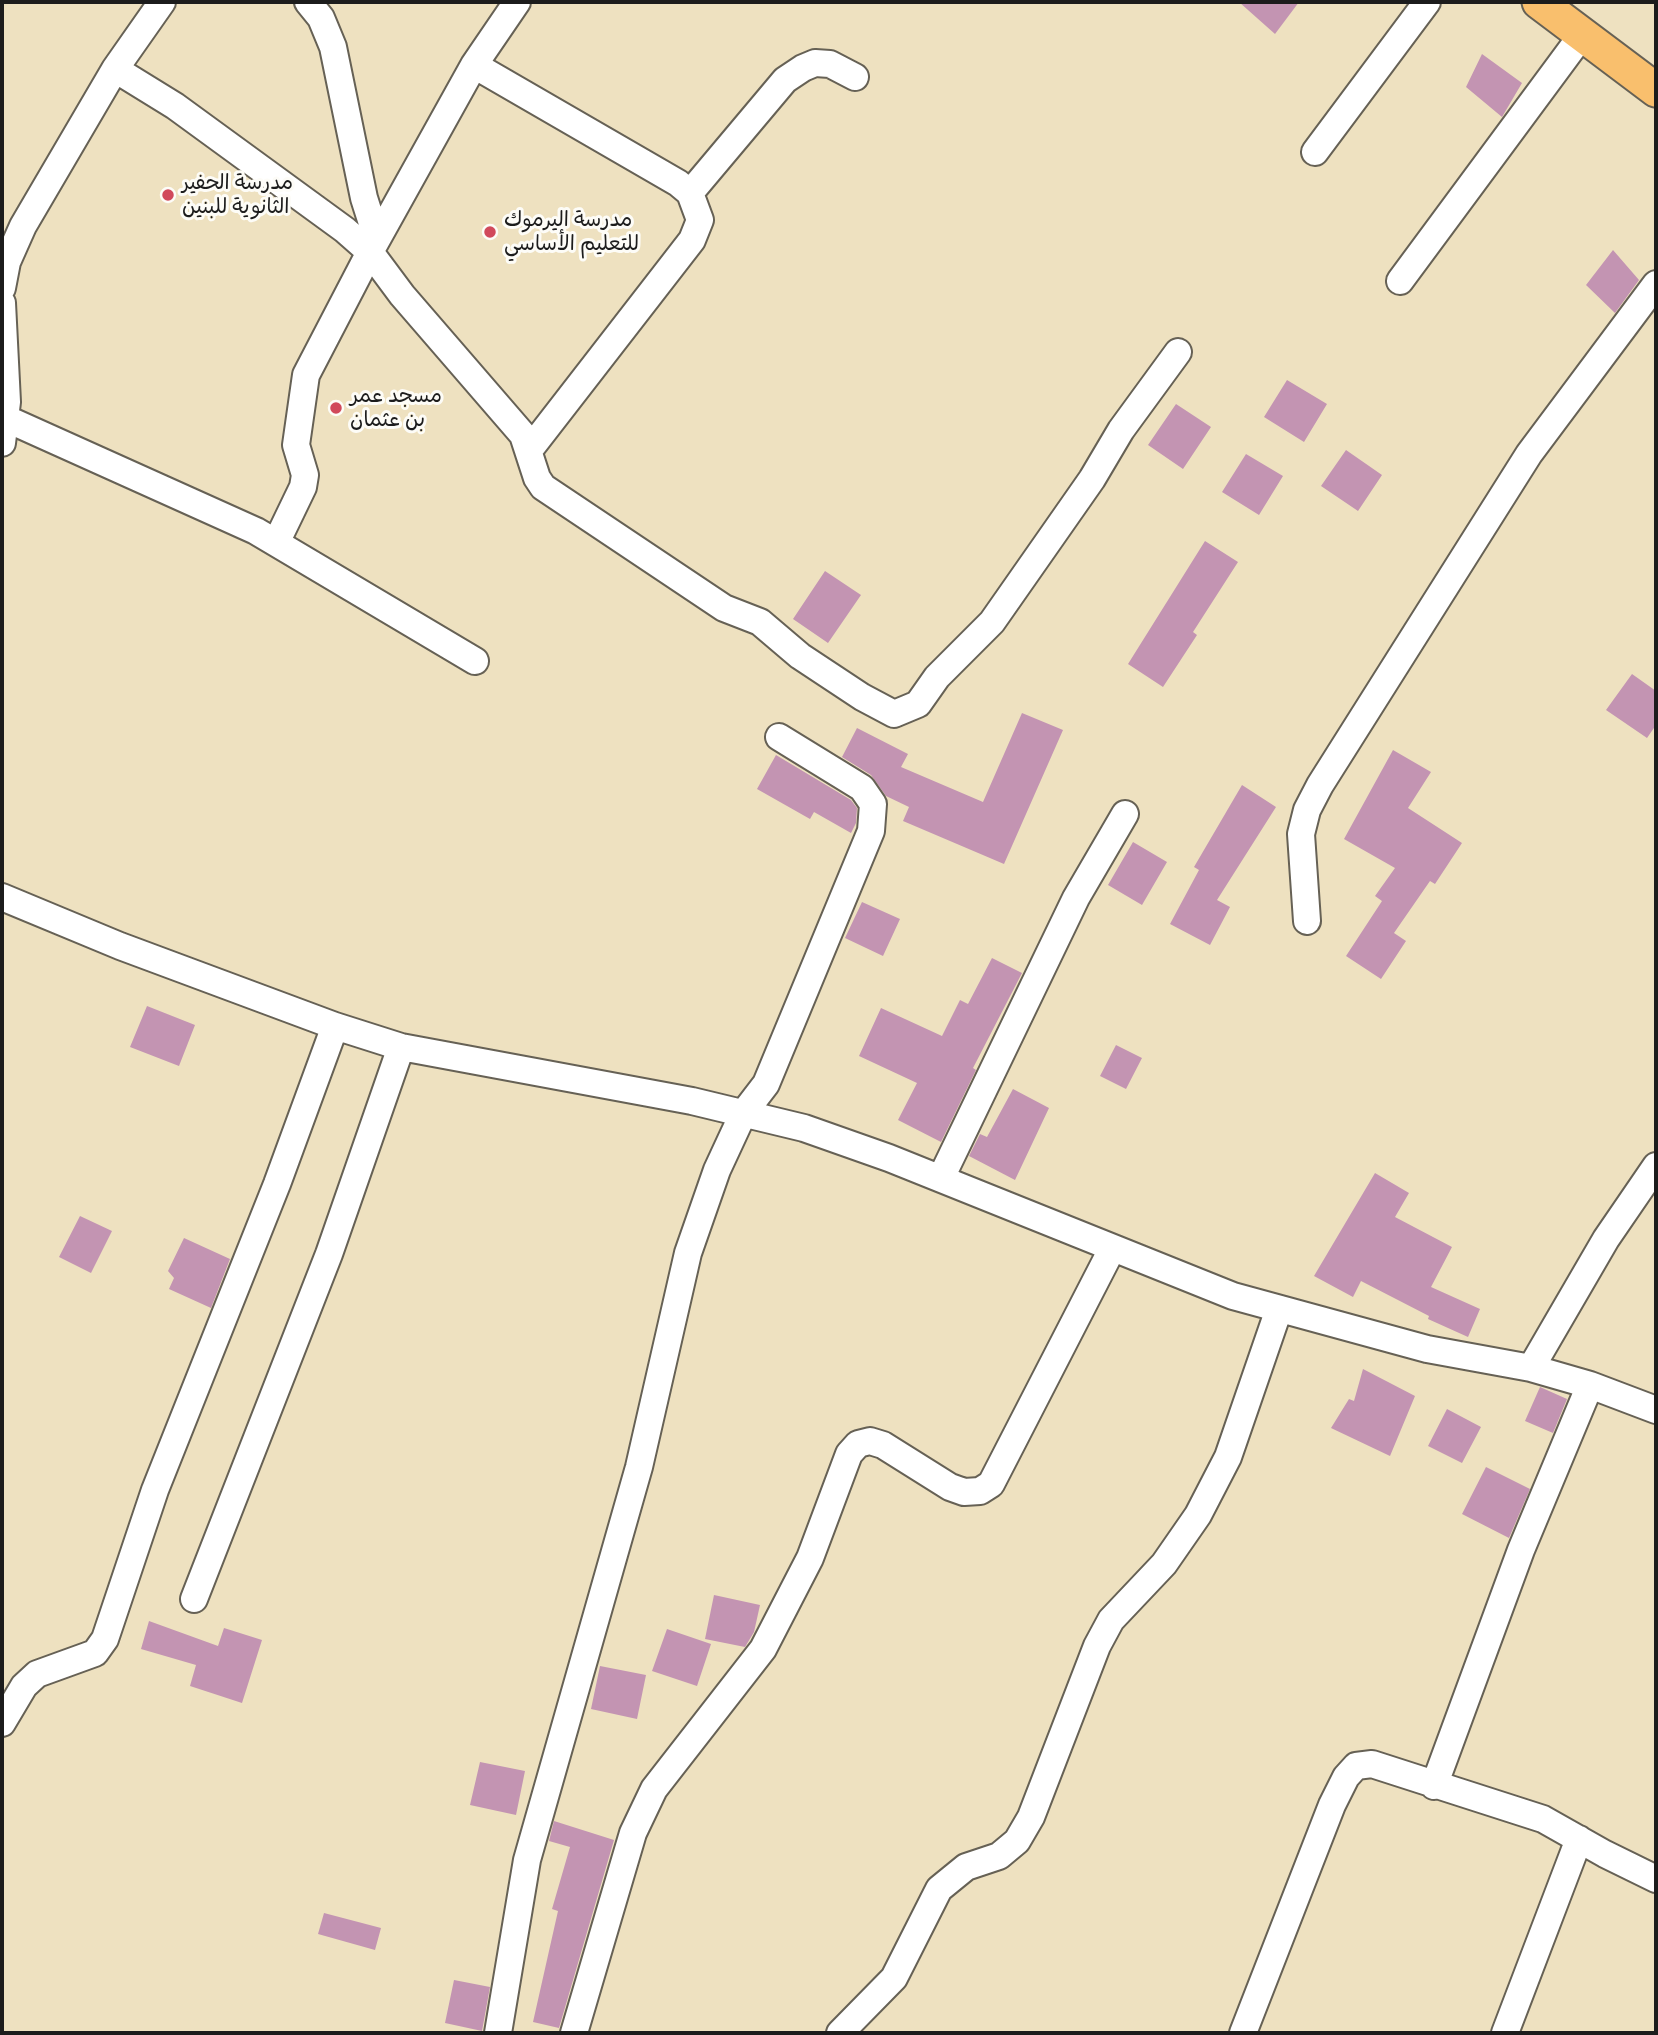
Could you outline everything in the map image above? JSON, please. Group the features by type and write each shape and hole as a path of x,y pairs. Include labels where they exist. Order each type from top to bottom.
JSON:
{"main road":[{"path":"1539,2 1656,90"}],"street":[{"path":"2,288 7,262 23,226 115,69 162,2"},
{"path":"308,2 321,18 333,47 374,245 402,295 516,426 530,449 532,464 543,487 724,608 760,622 800,656 862,697 894,714 918,704 937,677 992,622 1092,479 1121,430 1178,352"},
{"path":"276,543 303,487 304,475 296,445 306,375 374,245 474,65 517,2"},
{"path":"1315,152 1427,2"},
{"path":"1400,281 1582,35"},
{"path":"690,193 785,80 815,63 830,64 855,77"},
{"path":"474,65 690,193 700,220 692,240 530,449"},
{"path":"115,69 175,106 345,230 374,245"},
{"path":"1307,921 1301,834 1307,810 1320,785 1529,454 1656,284"},
{"path":"2,303 4,431 130,472 276,543 475,661"},
{"path":"498,2033 527,1860 633,1491 688,1253 717,1170 744,1114 766,1084 871,831 873,804 862,788 779,737"},
{"path":"941,1178 1076,898 1125,814"},
{"path":"2,897 120,946 335,1026 401,1047 804,1128 941,1178 1233,1296 1427,1349 1531,1368 1590,1385 1656,1410"},
{"path":"2,1723 24,1686 37,1674 95,1653 105,1639 155,1490 277,1184 335,1026"},
{"path":"194,1599 329,1254 401,1047"},
{"path":"1531,1368 1606,1239 1656,1166"},
{"path":"574,2033 633,1833 654,1789 763,1649 810,1558 849,1454 858,1444 870,1441 883,1445 950,1487 964,1492 980,1491 991,1484 1112,1249"},
{"path":"839,2033 894,1978 939,1889 966,1867 999,1856 1017,1841 1031,1817 1097,1646 1111,1620 1164,1564 1198,1514 1228,1457 1279,1310"},
{"path":"1434,1786 1521,1550 1590,1385"},
{"path":"1243,2033 1346,1777 1356,1766 1372,1764 1543,1819 1656,1879"},
{"path":"1505,2033 1579,1839"}],"building":[{"path":"1239,2 1299,2 1275,34"},
{"path":"1482,54 1522,83 1502,117 1466,87"},
{"path":"1613,250 1639,280 1615,313 1586,285"},
{"path":"1287,380 1327,404 1304,442 1264,417"},
{"path":"1176,404 1211,427 1183,469 1148,445"},
{"path":"1346,450 1382,475 1358,511 1321,486"},
{"path":"1246,454 1283,476 1259,515 1222,492"},
{"path":"1205,541 1238,562 1193,632 1197,635 1163,687 1128,664"},
{"path":"825,571 861,595 828,643 793,619"},
{"path":"1632,674 1656,691 1656,725 1647,738 1606,710"},
{"path":"1022,713 1063,730 1004,864 903,821 909,807 886,796 871,775 842,757 857,728 908,754 901,767 983,802"},
{"path":"1393,750 1431,772 1408,808 1462,843 1435,884 1430,881 1394,933 1406,941 1381,979 1346,956 1382,901 1375,896 1395,868 1344,839"},
{"path":"776,755 851,800 857,808 856,823 851,833 814,812 810,819 757,789"},
{"path":"1242,785 1276,807 1217,900 1230,907 1210,945 1170,924 1199,870 1194,867"},
{"path":"1133,842 1167,862 1142,905 1108,885"},
{"path":"862,902 900,919 883,956 845,938"},
{"path":"992,958 1022,973 973,1068 976,1070 941,1142 898,1120 917,1083 859,1056 881,1008 942,1036 960,1000 968,1004"},
{"path":"147,1006 195,1025 179,1066 130,1047"},
{"path":"1116,1045 1142,1058 1126,1089 1100,1076"},
{"path":"1013,1089 1049,1108 1015,1180 969,1156 980,1134 987,1137"},
{"path":"1375,1173 1409,1193 1395,1217 1452,1247 1431,1287 1480,1309 1468,1337 1428,1319 1429,1316 1361,1281 1353,1297 1314,1276"},
{"path":"80,1216 112,1231 91,1273 59,1257"},
{"path":"184,1238 230,1259 211,1308 169,1289 174,1278 168,1271"},
{"path":"1363,1369 1415,1396 1390,1456 1331,1428 1349,1399 1354,1401"},
{"path":"1540,1387 1567,1399 1553,1433 1525,1421"},
{"path":"1447,1409 1481,1427 1462,1463 1428,1446"},
{"path":"1486,1467 1530,1489 1509,1538 1462,1514"},
{"path":"714,1595 760,1605 754,1632 745,1647 705,1639"},
{"path":"149,1621 218,1646 224,1628 262,1640 242,1703 190,1686 196,1665 141,1649"},
{"path":"667,1629 711,1644 697,1686 652,1671"},
{"path":"600,1666 646,1675 637,1719 591,1709"},
{"path":"480,1762 525,1771 516,1815 470,1805"},
{"path":"554,1821 614,1840 559,2028 533,2022 558,1911 552,1909 570,1847 549,1841"},
{"path":"324,1913 381,1928 375,1950 318,1934"},
{"path":"454,1980 490,1987 482,2031 445,2023"}],"place":[{"name":"مدرسة الحفير الثانوية للبنين","path":"168,195"},
{"name":"مدرسة اليرموك للتعليم الأساسي","path":"490,232"},
{"name":"مسجد عمر بن عثمان","path":"336,408"}]}
